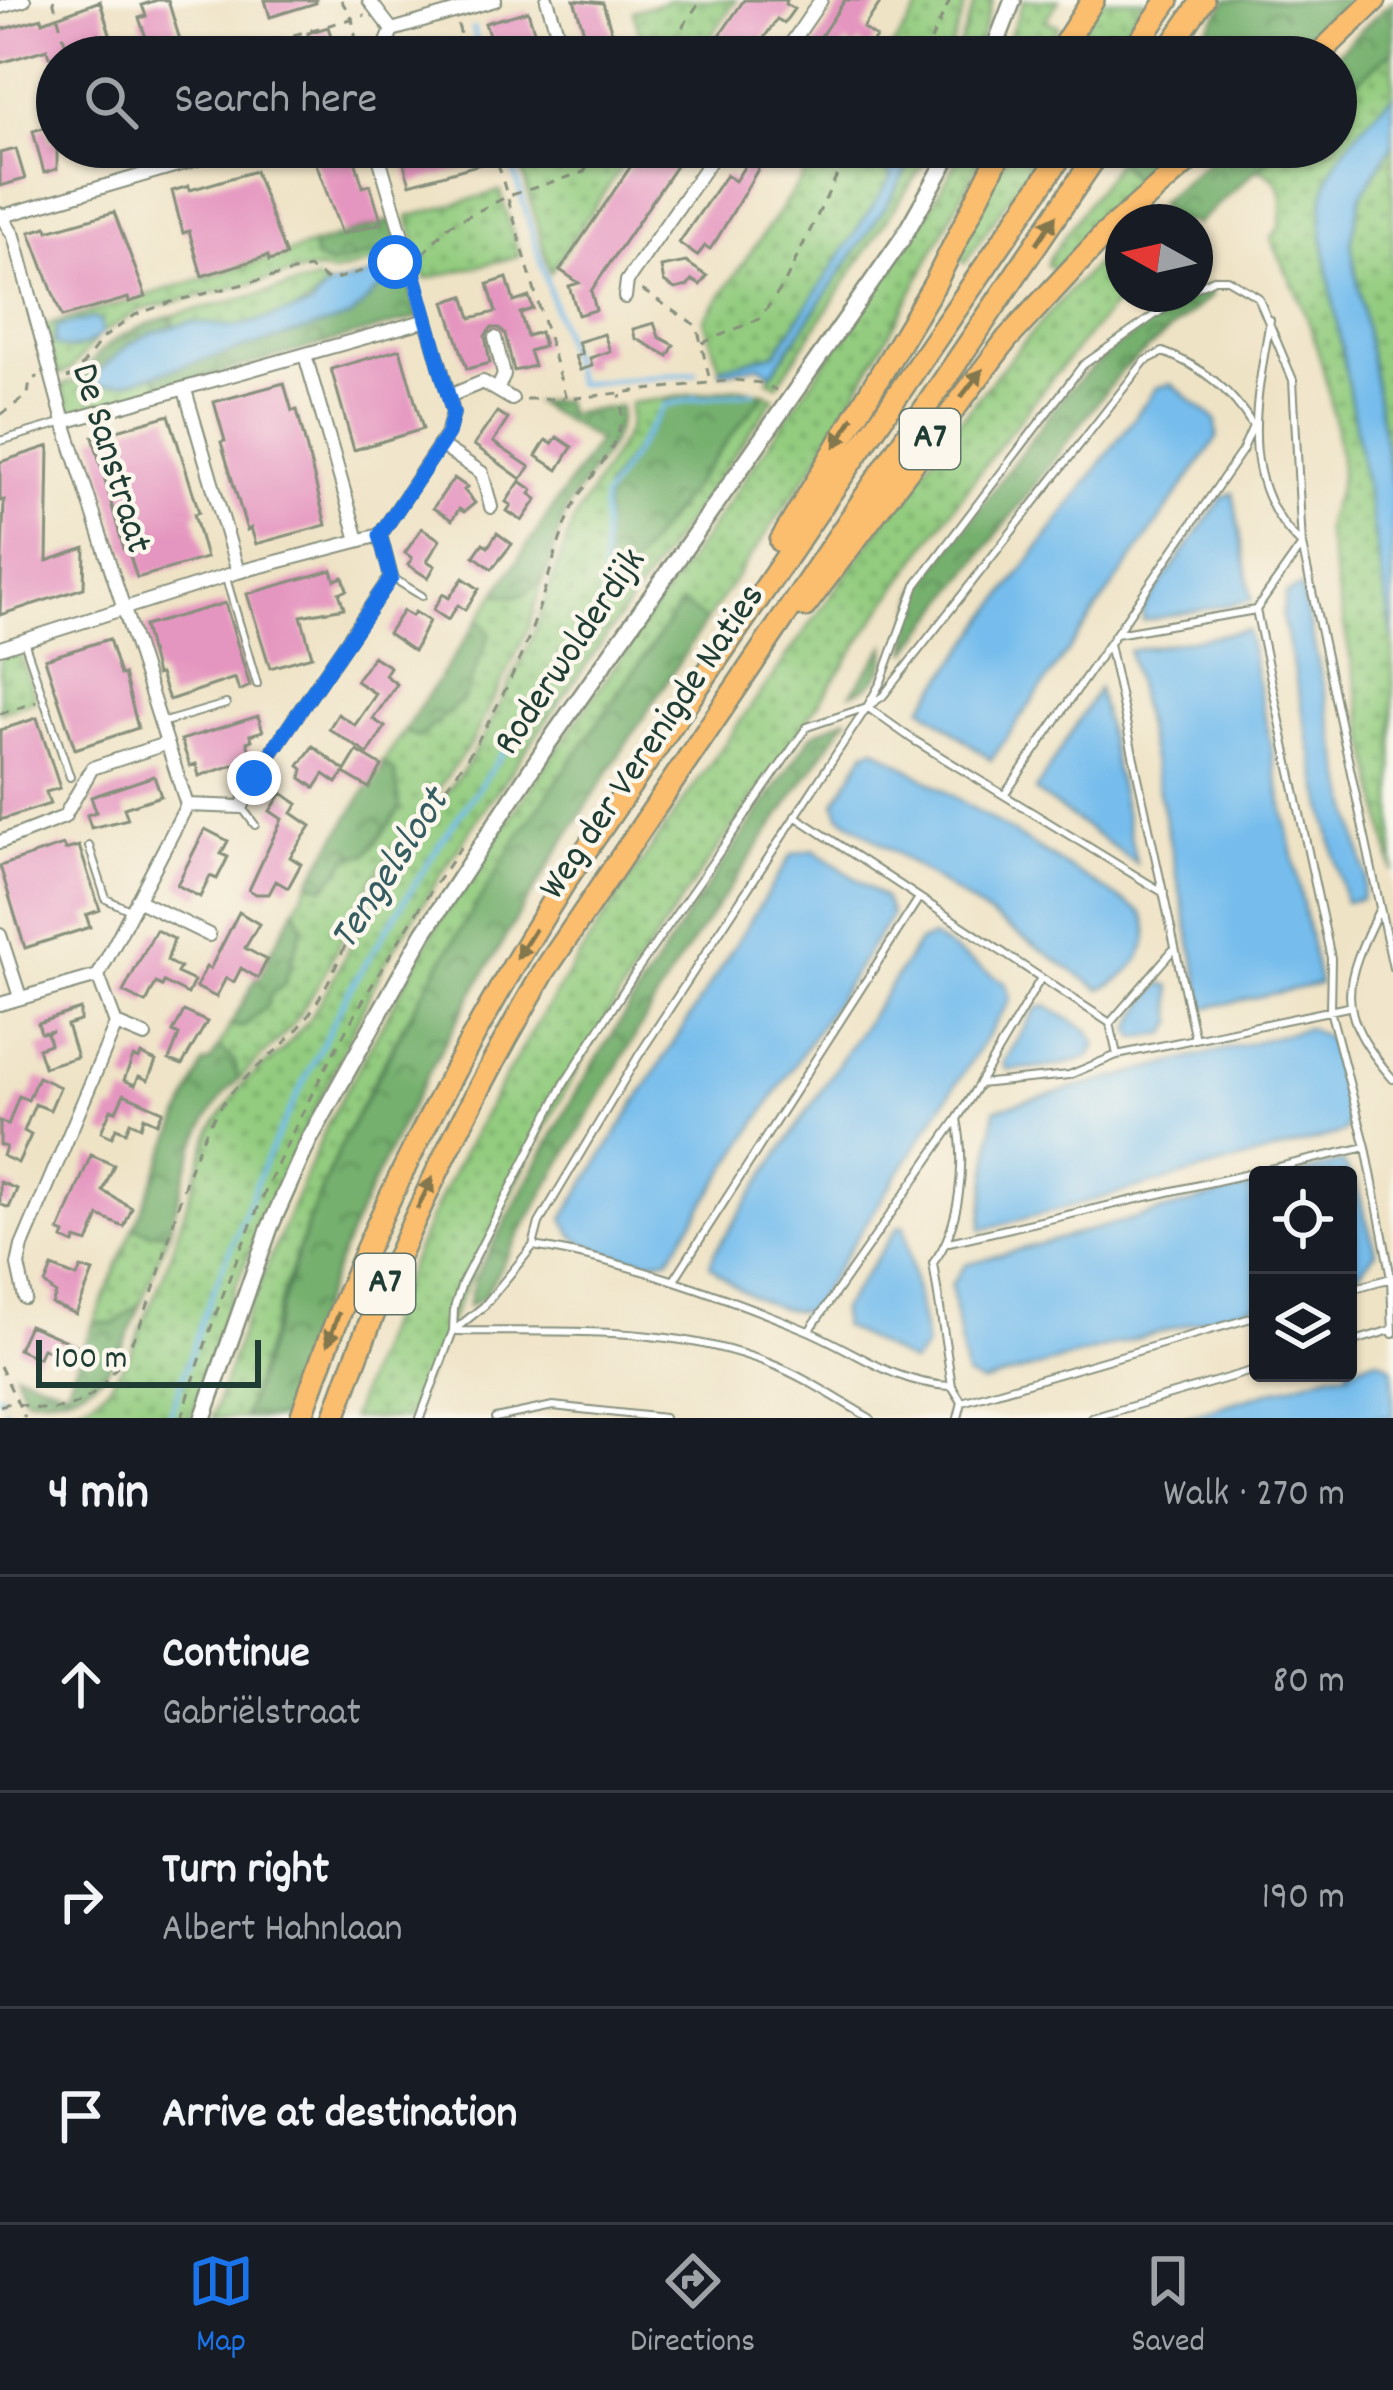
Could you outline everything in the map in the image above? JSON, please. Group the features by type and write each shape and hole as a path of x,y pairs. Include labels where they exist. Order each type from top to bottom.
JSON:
{"highway":[{"path":"1070,36 1093,0"},
{"path":"1143,36 1168,0"},
{"path":"1178,36 1203,0"},
{"path":"1338,36 1375,0"},
{"name":"A7","path":"707,672 826,462 934,285 993,168"},
{"name":"Weg der Verenigde Naties","path":"301,1418 368,1242 475,1032 567,878 1053,168"},
{"name":"Weg der Verenigde Naties","path":"334,1418 376,1304 466,1111 545,970 1088,168"},
{"name":"A7","path":"696,743 867,527 1007,339 1105,234 1180,168"}],"street":[{"path":"0,7 24,0"},
{"path":"392,30 495,0"},
{"path":"547,0 558,36"},
{"path":"999,36 1013,0"},
{"path":"795,36 816,2"},
{"path":"373,6 392,30"},
{"path":"390,36 392,30"},
{"path":"2,215 168,168"},
{"path":"0,647 232,574 380,535 452,424 449,396 382,168"},
{"path":"625,297 627,281 705,168"},
{"name":"Roderwolderdijk","path":"203,1418 270,1227 309,1140 424,932 590,684 902,239 942,168"},
{"name":"De Sanstraat","path":"2,215 14,236 64,422 187,805"},
{"path":"64,422 427,320"},
{"path":"494,338 504,375 498,388"},
{"path":"305,355 358,540"},
{"path":"449,396 483,382 512,399"},
{"path":"185,390 232,574"},
{"path":"440,445 482,473 491,507"},
{"path":"0,1004 98,976 187,805 242,807 254,778 391,578 380,535"},
{"path":"0,842 64,818 92,768 165,744"},
{"path":"135,906 209,935"},
{"path":"0,935 20,997"},
{"path":"25,1298 18,1265 22,1246 116,1024 98,976"},
{"path":"116,1024 146,1036"}],"lane":[{"path":"1213,279 1227,279 1258,297 1293,380 1303,545 1393,968"},
{"path":"453,1331 484,1306 533,1246 539,1223 639,1055 867,707 881,682 916,585 1083,365 1159,312"},
{"path":"1005,794 1242,451 1253,426 1270,320"},
{"path":"420,1418 453,1331 462,1283 564,1084 635,973 807,728 867,707 883,696 1145,361 1162,352 1185,360 1235,396 1253,426 1259,472 1287,530 1303,545"},
{"path":"0,441 64,422"},
{"path":"1116,634 1256,610 1303,545"},
{"path":"232,574 256,684"},
{"path":"391,578 422,596"},
{"path":"1256,610 1330,958 1330,1010 1366,1147 1391,1278 1392,1331 1357,1341"},
{"path":"24,640 70,777"},
{"path":"1109,644 1195,1039"},
{"path":"159,724 226,704"},
{"path":"867,707 1164,893"},
{"path":"242,807 255,825"},
{"path":"795,817 1110,1023 1118,1055"},
{"path":"89,846 106,899 135,906"},
{"path":"674,1280 919,898"},
{"path":"1382,905 1352,964 1348,1007 1370,1052 1393,1079"},
{"path":"1110,1023 1174,949"},
{"path":"809,1331 957,1118 1041,978"},
{"path":"979,1084 1069,1076 1118,1055 1348,1007"},
{"path":"957,1118 962,1144 949,1243 933,1263 952,1386 962,1402 958,1418"},
{"path":"949,1243 1366,1147"},
{"path":"533,1246 674,1280 809,1331 916,1384 952,1386"},
{"path":"1357,1287 1391,1278"},
{"path":"962,1402 1249,1319"},
{"path":"453,1331 643,1334 714,1345 775,1365 870,1418"},
{"path":"1092,1418 1249,1372"},
{"path":"495,1418 553,1406 664,1418"}],"path":[{"path":"53,0 63,36"},
{"path":"341,0 352,18 355,36"},
{"path":"676,36 700,0"},
{"path":"933,36 950,0"},
{"path":"290,36 352,18 373,6"},
{"path":"455,12 461,36"},
{"path":"500,168 566,399"},
{"path":"0,415 28,395 30,380 75,375 103,338 135,315 309,268 329,280 427,253 448,226 509,196 586,168"},
{"path":"702,344 759,319 783,286 841,168"},
{"path":"627,281 697,326 711,383"},
{"path":"512,399 620,395 744,380 762,382 776,391"},
{"path":"0,1406 17,1403 48,1410 70,1406 98,1390 118,1365 149,1302 200,1143 216,1113 311,1012 387,861 466,760 502,694 529,636 570,511 620,434 624,418 620,395"},
{"path":"0,714 44,700"},
{"path":"0,1366 25,1418"}],"green space":[{"path":"671,0 736,0 711,36 641,36 633,11"},
{"path":"925,0 967,0 955,36 900,36"},
{"path":"976,0 993,0 982,36 963,36"},
{"path":"1024,0 1059,0 1045,20 1059,26 1053,36 1009,36"},
{"path":"1101,0 1145,0 1120,36 1077,36"},
{"path":"1227,0 1362,0 1323,36 1202,36"},
{"path":"1393,0 1393,50 1357,81 1355,36"},
{"path":"1393,50 1393,95 1357,136 1357,81"},
{"path":"1393,143 1393,491 1351,243 1361,196"},
{"path":"621,168 550,273 522,170"},
{"path":"809,168 885,168 892,174 885,192 775,353 720,368 704,320"},
{"path":"907,168 921,168 777,385 768,380"},
{"path":"953,168 976,168 814,465 706,621 681,604 458,934 378,1072 327,1176 244,1418 212,1418 250,1306 329,1121 445,911 923,221"},
{"path":"999,168 1029,168 965,263 954,257"},
{"path":"1112,168 1124,168 1139,188 1122,204 1105,204 1105,221 1055,269 1047,265"},
{"path":"1124,168 1164,168 1139,188"},
{"path":"1200,168 1259,168 1213,209 1213,204 1158,204"},
{"path":"1336,168 1324,196 1323,234 1393,639 1393,872 1326,533 1341,478 1334,418 1308,320 1271,238 1280,227 1281,192 1274,178 1258,169"},
{"path":"500,191 519,256 426,279 408,217"},
{"path":"393,220 398,240 390,250 330,266 315,258 313,245"},
{"path":"398,240 403,255 331,274 305,271 141,310 102,333 100,321 93,318 76,348 93,343 71,369 58,375 42,327 313,245 315,258 330,266 390,250"},
{"path":"1105,255 1108,312 948,514 634,972 512,1191 408,1418 351,1418 435,1209 507,1075 588,943 719,751 920,474 996,375"},
{"path":"406,266 420,317 162,389 155,374 351,317 383,284 379,273"},
{"path":"318,280 327,287 308,304 257,324 173,326 170,316"},
{"path":"1168,312 1192,312 1120,372 907,653 917,593 1066,392 1114,348"},
{"path":"170,316 173,326 130,344 94,378 83,372 121,336"},
{"path":"83,372 94,378 94,386 155,374 162,389 70,415 62,386"},
{"path":"739,388 764,393 602,605 606,489 670,398"},
{"path":"764,393 774,398 471,828 383,966 262,1222 229,1303 192,1418 32,1418 73,1409 95,1398 130,1354 164,1273 211,1130 245,1081 281,1052 307,1022 391,865 484,736 532,638 573,522 629,428 630,403 670,398 606,489 603,603"},
{"path":"563,400 566,414 620,406 615,435 565,514 544,577 522,594 496,593 598,440 535,403"},
{"path":"544,578 527,632 472,742 372,880 320,982 291,1027 238,1080 235,1062 219,1047 230,1026 244,1027 284,985 303,926 295,908 309,882 325,887 351,856 373,847 400,809 395,773 383,762 404,731 419,738 464,697 489,634 479,619 496,593 516,596"},
{"path":"682,603 706,621 523,908 412,1105 318,1311 281,1418 244,1418 311,1215 341,1146 424,990 520,834"},
{"path":"479,619 490,634 464,698 419,738 404,731"},
{"path":"886,645 878,676 851,693"},
{"path":"19,649 35,700 0,712 0,655"},
{"path":"848,717 677,964 483,1298 468,1306 475,1278 578,1089 684,920 812,735"},
{"path":"383,762 395,773 400,809 367,854 351,856 324,887 309,882"},
{"path":"295,908 303,926 284,985 243,1027 230,1026"},
{"path":"219,1047 235,1062 238,1080 201,1131 169,1231 150,1233 134,1227 203,1064 210,1062"},
{"path":"134,1227 150,1233 169,1231 141,1303 114,1324 94,1322"},
{"path":"141,1303 123,1344 101,1375 70,1393 25,1397 15,1372 66,1390 94,1322 114,1324"}],"water":[{"path":"1393,95 1393,143 1361,196 1351,243 1393,491 1393,639 1323,233 1328,181 1334,168 1357,168 1361,128"},
{"path":"884,168 907,168 771,374 760,365 721,373 720,368 776,353 892,177"},
{"path":"379,273 383,284 351,317 124,383 94,386 96,374 130,344 151,333 191,322 236,327 310,307 327,287"},
{"path":"93,318 100,321 102,333 92,341 73,348 54,344 56,327"},
{"path":"1171,384 1216,420 1217,438 991,760 922,707 1156,388"},
{"path":"1233,493 1252,600 1143,621 1143,609 1223,497"},
{"path":"1301,587 1366,876 1361,899 1345,902 1282,617 1286,594"},
{"path":"1247,630 1319,984 1205,1008 1129,651"},
{"path":"1098,689 1136,863 1035,791"},
{"path":"875,748 1141,912 1146,924 1145,947 1131,968 1100,989 839,815 835,803 866,751"},
{"path":"814,850 885,899 891,916 669,1258 634,1259 582,1242 563,1219 792,854"},
{"path":"932,937 1005,983 1011,999 813,1305 804,1312 753,1297 710,1265 715,1251 919,942"},
{"path":"1163,983 1171,986 1174,1023 1166,1034 1136,1038 1131,1031 1137,1017"},
{"path":"1046,1006 1088,1030 1096,1043 1090,1057 1058,1066 1007,1070 1004,1063 1036,1009"},
{"path":"1308,1028 1328,1038 1348,1122 1343,1133 981,1230 995,1109"},
{"path":"1249,1187 1249,1307 981,1383 966,1376 951,1285 966,1264"},
{"path":"1357,1187 1376,1252 1357,1275"},
{"path":"904,1226 926,1347 912,1363 842,1326 840,1311 898,1227"},
{"path":"1378,1359 1391,1366 1393,1418 1182,1418 1302,1382 1357,1382 1357,1365"}],"building":[{"path":"168,0 179,36 145,36 139,18 146,16 142,5"},
{"path":"265,0 316,0 316,3 270,17"},
{"path":"574,0 603,3 613,36 585,36"},
{"path":"744,0 787,0 785,4 794,9 784,23 777,19 765,36 719,36"},
{"path":"845,0 882,0 863,28 875,36 821,36"},
{"path":"100,1 111,36 36,36 36,52 0,63 0,30 42,18 43,22"},
{"path":"528,11 536,36 489,36 485,23"},
{"path":"328,27 331,36 308,36"},
{"path":"16,149 25,179 0,186 0,153"},
{"path":"318,168 357,168 363,187 370,185 382,223 342,234"},
{"path":"405,168 467,168 410,184"},
{"path":"630,168 675,168 591,291 596,310 578,315 569,286 579,283 560,270"},
{"path":"743,168 759,168 710,249 705,246 697,256 679,243 726,175 735,181"},
{"path":"255,171 286,256 269,261 268,256 202,276 189,231 183,233 172,191"},
{"path":"114,212 146,297 62,317 30,232"},
{"path":"686,262 707,276 700,285 692,280 675,289 664,282 661,267"},
{"path":"507,278 514,302 529,297 533,309 520,313 527,336 540,332 544,346 529,351 534,366 514,371 505,334 491,328 485,336 490,363 467,369 445,302 464,296 471,318 496,312 488,284"},
{"path":"654,323 659,337 674,345 668,356 635,338 633,329"},
{"path":"604,334 610,351 590,358 592,366 580,370 575,356 582,354 578,342"},
{"path":"400,349 423,429 354,450 331,369"},
{"path":"284,383 292,411 297,410 326,525 256,544 251,528 247,530 214,402"},
{"path":"497,412 508,419 493,442 530,467 521,479 474,445"},
{"path":"169,415 199,512 194,514 206,558 137,578 128,550 124,550 93,437"},
{"path":"557,437 572,447 558,470 536,456 546,440 552,444"},
{"path":"49,446 47,561 85,548 84,588 0,615 4,500 0,501 0,462"},
{"path":"454,478 467,487 464,490 475,503 464,512 459,509 452,520 433,508"},
{"path":"520,481 537,499 522,521 507,511 511,505 506,502"},
{"path":"422,528 440,540 427,561 435,566 428,578 408,565 412,558 405,553"},
{"path":"497,533 512,544 492,569 474,556"},
{"path":"332,570 335,580 343,577 347,590 339,593 344,608 301,616 312,656 270,668 247,594"},
{"path":"463,578 479,589 465,610 458,605 448,620 433,610 443,594 449,598"},
{"path":"225,603 250,686 239,691 235,678 169,700 160,674 156,675 144,626"},
{"path":"403,611 429,621 414,651 388,633"},
{"path":"109,639 138,728 75,749 45,659"},
{"path":"373,656 390,667 385,675 397,684 373,719 385,727 368,754 329,729 338,714 355,725 376,694 356,681"},
{"path":"258,716 263,731 250,735 252,740 247,742 252,759 199,776 196,764 190,766 181,740"},
{"path":"37,718 60,788 46,792 50,804 0,820 0,730"},
{"path":"313,746 345,771 357,751 382,766 369,788 344,773 337,783 324,774 315,788 301,778 299,766"},
{"path":"154,776 161,796 124,808 128,819 91,828 87,815 96,812 91,797"},
{"path":"282,793 298,804 292,813 311,826 290,857 301,864 288,888 276,881 269,894 256,894 249,890 282,819 270,811"},
{"path":"205,829 228,841 221,854 228,857 217,879 210,876 200,897 177,885"},
{"path":"63,845 65,850 79,846 100,910 86,915 90,927 25,948 0,866"},
{"path":"239,912 259,924 245,948 267,960 258,978 241,968 234,982 226,978 216,997 196,987"},
{"path":"156,930 174,939 167,961 180,968 177,973 194,981 188,994 156,983 146,1003 123,992"},
{"path":"80,1009 80,1021 67,1025 77,1057 44,1067 38,1048 50,1044 47,1033 53,1031 41,1033 38,1023"},
{"path":"184,1011 207,1022 182,1065 169,1060 179,1035 173,1032"},
{"path":"141,1054 156,1061 148,1080 139,1076 135,1085 124,1080 133,1057 139,1059"},
{"path":"38,1077 60,1087 50,1110 35,1104 24,1131 31,1135 18,1163 3,1156 6,1147 0,1145 0,1121 8,1125 19,1096 28,1100"},
{"path":"124,1094 163,1111 157,1123 144,1117 141,1127 130,1122 126,1132 116,1128 112,1137 101,1132"},
{"path":"91,1155 114,1165 103,1191 132,1208 124,1227 99,1216 88,1243 76,1239 74,1244 59,1231"},
{"path":"0,1182 17,1189 9,1208 0,1204"},
{"path":"52,1267 77,1277 81,1268 93,1272 76,1314 52,1304 56,1294 45,1284"},
{"path":"29,1325 78,1346 72,1361 42,1348 38,1358 18,1349"}],"waterway":[{"path":"473,28 475,36"},
{"path":"513,168 577,384 696,373"},
{"name":"Tengelsloot","path":"696,399 754,392"},
{"name":"Tengelsloot","path":"169,1418 265,1161 348,992 441,842 596,617 603,596 603,499 665,405 695,396"},
{"path":"6,1409 10,1418"}],"route":[{"path":"254,778 391,578 380,535 452,424 449,396 410,258 395,262"}]}
